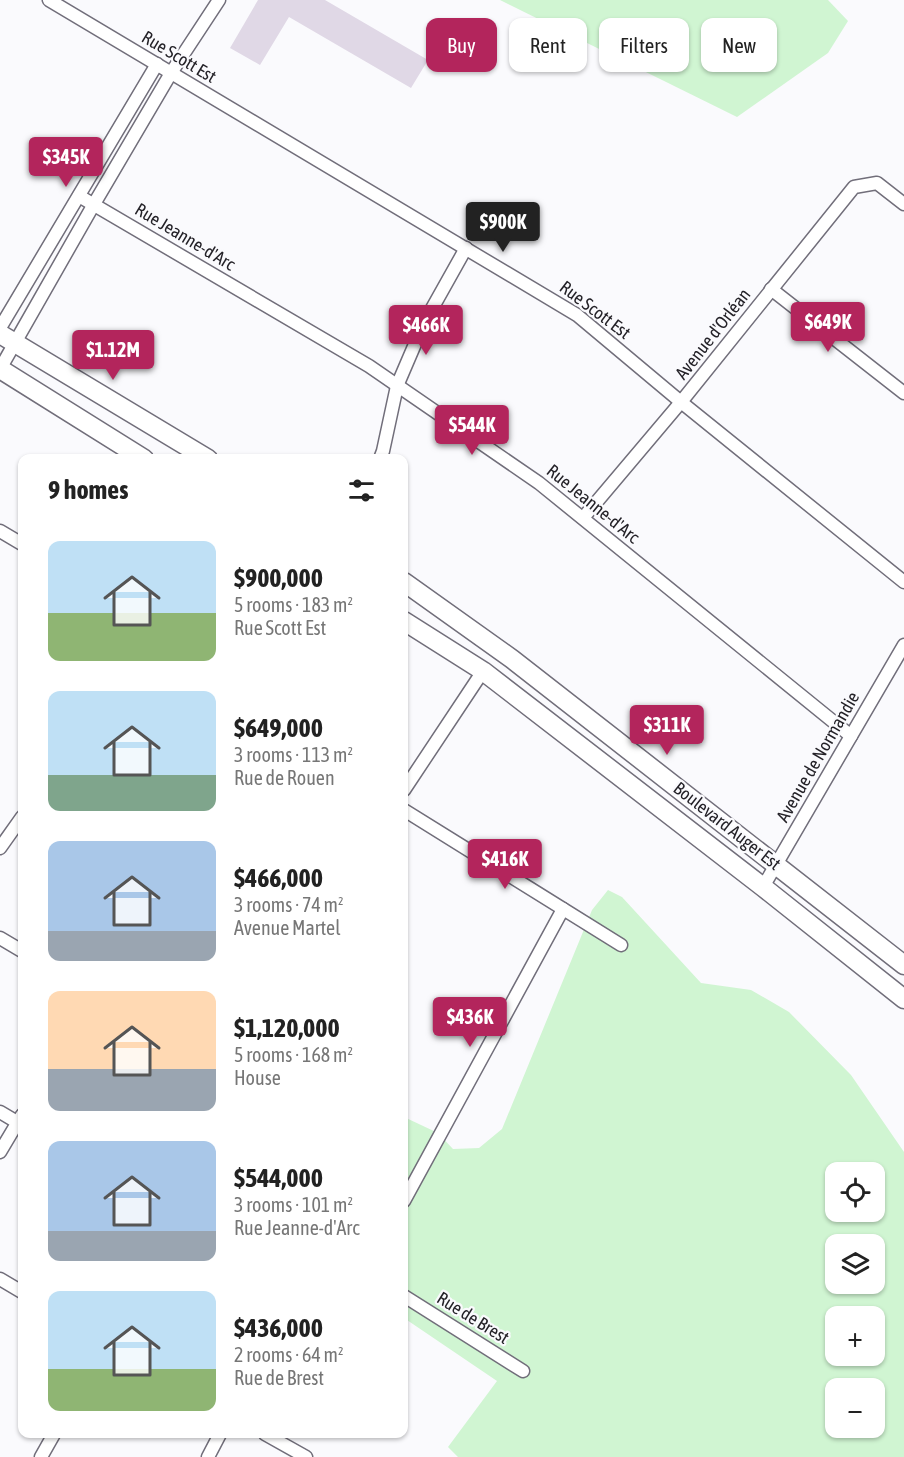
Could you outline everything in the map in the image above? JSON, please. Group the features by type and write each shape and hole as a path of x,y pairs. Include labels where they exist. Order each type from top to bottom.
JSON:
{"main road":[{"path":"8,338 200,454"},
{"path":"0,369 136,454"},
{"name":"Boulevard Auger Est","path":"408,585 512,658 904,965"},
{"name":"Boulevard Auger Est","path":"408,624 483,671 904,999"}],"street":[{"name":"Rue Scott Est","path":"50,0 577,315 904,582"},
{"path":"0,369 8,338 94,204 171,73 219,0"},
{"path":"0,328 157,64"},
{"name":"Avenue d'Orléan","path":"583,518 681,402 854,187 877,183 904,204"},
{"name":"Rue Jeanne-d'Arc","path":"79,195 369,366 539,483 851,736"},
{"path":"382,454 397,386 424,323 466,248"},
{"path":"771,289 904,393"},
{"path":"0,531 18,542"},
{"name":"Avenue de Normandie","path":"763,887 904,645"},
{"path":"408,784 483,671"},
{"path":"408,812 621,945"},
{"path":"0,848 18,823"},
{"path":"408,1194 563,909"},
{"path":"0,938 18,949"},
{"path":"0,1112 18,1120"},
{"path":"0,1152 18,1125"},
{"path":"0,1279 18,1290"},
{"name":"Rue de Brest","path":"408,1299 523,1371"},
{"path":"41,1457 52,1438"},
{"path":"208,1457 218,1438"},
{"path":"272,1438 306,1457"}],"green space":[{"path":"500,0 828,0 848,21 828,53 737,117 646,72 689,72 689,18 599,18 599,49 587,43 587,18 536,18"},
{"path":"608,890 622,897 701,983 751,990 789,1012 851,1075 904,1152 904,1457 458,1457 448,1447 497,1381 408,1321 408,1119 438,1133 453,1149 479,1148 502,1129 592,910"}],"building":[{"path":"258,0 325,0 426,59 426,63 411,88 289,17 260,65 230,48"}]}
